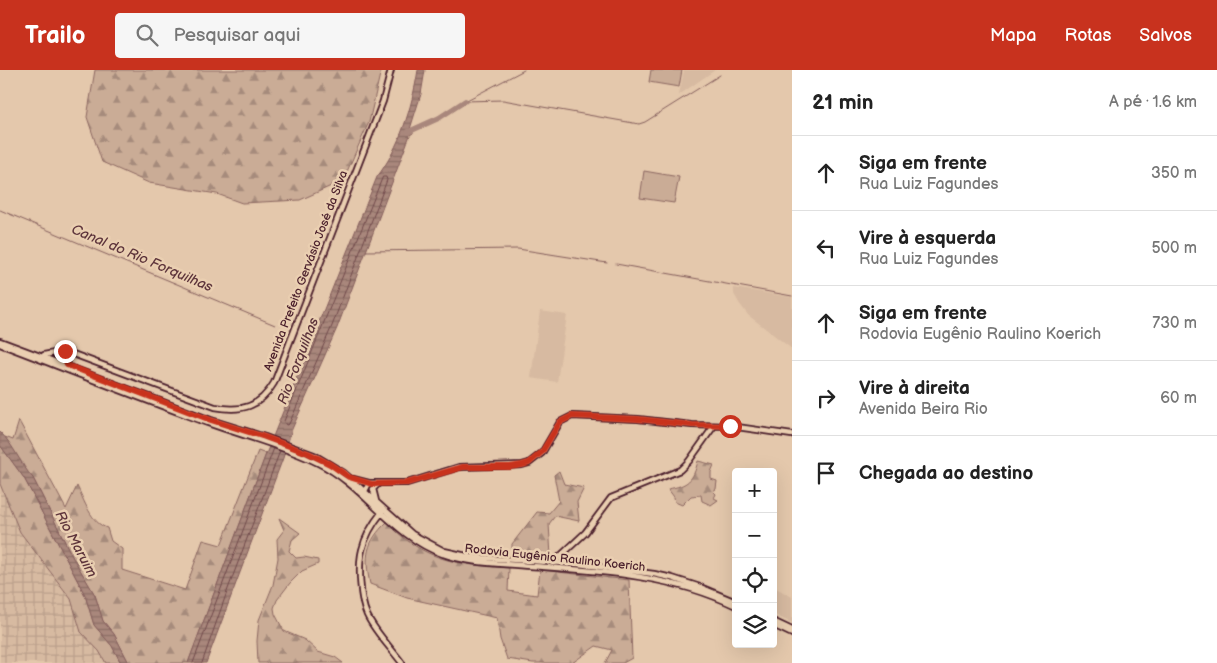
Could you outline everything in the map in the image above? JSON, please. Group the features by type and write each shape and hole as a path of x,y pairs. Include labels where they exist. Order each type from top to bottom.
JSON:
{"main road":[{"name":"Avenida Prefeito Gervásio José da Silva","path":"72,353 215,407 229,410 250,407 264,396 274,383 384,101 390,70"},
{"name":"Rodovia Eugênio Raulino Koerich","path":"0,342 41,355 264,439 328,469 364,492 383,511 418,538 436,548 451,553 490,559 579,564 672,578 709,590 732,600"},
{"name":"Rodovia Eugênio Raulino Koerich","path":"0,342 204,422 296,449 330,464 349,477 416,541 430,549 452,557 582,570 663,581 699,590 732,604"},
{"path":"41,355 49,355 62,350 72,353"},
{"path":"67,365 64,357 67,353 72,353"},
{"path":"349,477 373,485 407,483 459,468 514,466 529,463 545,449 560,422 572,416 730,426 792,435"},
{"path":"554,562 585,533 611,498 680,470 714,426"},
{"path":"364,492 373,485"},
{"path":"373,485 378,504"},
{"path":"383,511 366,540 362,551 363,600 370,620 402,663"},
{"path":"777,622 792,630"},
{"path":"777,627 792,634"}],"shaded area":[{"path":"684,70 715,70 679,95"},
{"path":"734,288 792,297 792,349 748,315 734,294"},
{"path":"540,311 567,315 557,382 531,378"},
{"path":"0,484 20,532 71,599 81,632 99,651 106,663 0,663"},
{"path":"777,589 792,597 792,623 777,616"}],"green space":[{"path":"95,70 381,70 369,122 345,176 329,187 300,200 242,203 217,194 149,183 102,162 87,117"},
{"path":"651,70 682,70 679,87 649,82"},
{"path":"644,171 679,177 674,203 640,198"},
{"path":"19,421 66,509 77,486 92,516 107,528 111,541 122,549 122,570 185,590 203,540 221,545 258,451 266,454 188,663 129,663 114,634 103,621 95,595 73,558 33,478 26,471 5,437 13,440"},
{"path":"0,445 24,478 85,595 94,625 112,646 121,663 106,663 99,651 81,632 71,599 20,532 0,484"},
{"path":"698,461 714,465 711,479 717,481 716,489 713,491 716,494 714,498 718,500 711,505 702,501 701,495 691,496 682,505 675,502 668,489 689,481 692,478"},
{"path":"559,471 564,484 584,488 577,502 579,521 555,516 549,524 551,556 529,556 512,550 512,544 537,512 549,513 559,501 554,475"},
{"path":"279,518 300,533 292,540 289,551 296,558 304,557 318,560 318,564 302,571 290,583 277,600 274,608 275,614 284,631 305,640 318,652 335,657 343,663 258,663 257,641 259,620 273,585 278,558 277,539 284,530"},
{"path":"387,522 400,535 428,553 473,565 509,568 508,591 537,595 540,570 629,580 632,658 623,663 605,663 612,650 596,646 572,663 533,663 507,659 500,639 497,618 407,598 370,584 367,565 368,550 375,536"}],"water":[{"path":"418,70 425,70 421,94 410,129 413,128 413,133 410,135 337,328 292,429 283,458 206,663 188,663 266,454 377,177 392,153 404,126"},
{"path":"0,432 33,478 73,558 95,595 103,621 114,634 129,663 121,663 112,646 94,625 85,595 24,478 0,445"}],"waterway":[{"path":"465,101 524,70"},
{"path":"465,101 503,100 639,124 720,75"},
{"path":"408,132 439,118 465,101"},
{"name":"Canal do Rio Forquilhas","path":"0,210 275,325"},
{"path":"366,251 518,249 607,263"},
{"path":"616,264 792,296"}],"route":[{"path":"65,351 72,353 65,354 63,359 67,365 211,420 308,453 330,464 349,477 372,484 407,483 463,467 510,467 529,463 548,446 560,422 572,416 638,419 706,426 730,426"}],"water label":[{"name":"Rio Forquilhas","path":"298,361"},
{"name":"Rio Maruim","path":"76,544"}]}
